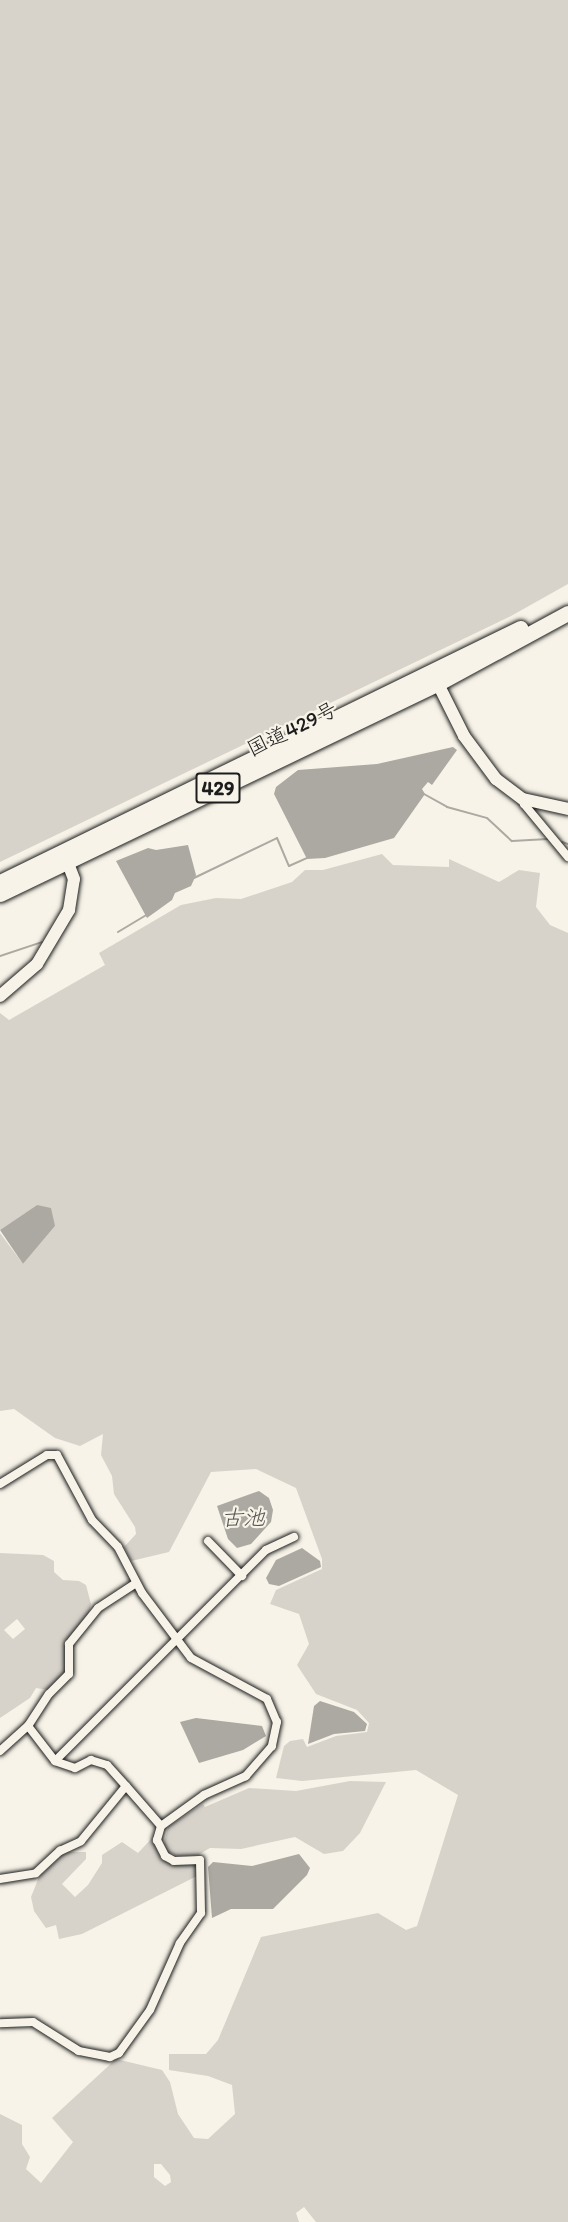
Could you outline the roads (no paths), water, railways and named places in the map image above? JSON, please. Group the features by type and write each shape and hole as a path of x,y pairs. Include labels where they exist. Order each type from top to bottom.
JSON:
{"highway":[{"name":"国道429号","path":"435,678 568,602"},
{"name":"国道429号","path":"0,882 65,856 568,613"},
{"name":"国道429号","path":"0,894 65,856"}],"street":[{"path":"435,678 483,762 496,779 524,799 568,809"},
{"path":"524,799 524,804 568,857"},
{"path":"0,996 25,977 60,930 73,896 74,879 65,856"},
{"path":"0,1484 47,1455 57,1455 92,1520 118,1547 136,1583 178,1642 191,1658 270,1702 276,1733 267,1754 246,1776 204,1795 161,1826 157,1840 165,1856 174,1861 200,1860 201,1913 175,1953 150,2010 119,2054 110,2057 79,2051 33,2022 0,2023"},
{"path":"55,1761 178,1642 266,1550 294,1537"},
{"path":"208,1541 242,1576"},
{"path":"0,1751 28,1726 49,1694 69,1674 69,1644 101,1605 136,1583"},
{"path":"28,1726 55,1761 75,1768 91,1760 107,1765 161,1826"},
{"path":"0,1879 36,1873 60,1851 81,1841 126,1786"}],"water":[{"path":"453,747 457,750 432,785 428,782 422,789 425,794 394,838 325,858 307,859 274,794 276,787 298,770 377,764"},
{"path":"188,845 196,875 191,886 175,893 172,900 147,918 116,861 148,848 156,850"},
{"path":"37,1205 51,1208 55,1226 23,1264 0,1230"},
{"name":"古池","path":"259,1491 269,1498 273,1510 271,1522 251,1544 237,1548 228,1539 217,1506"},
{"path":"302,1548 320,1561 321,1567 279,1586 269,1584 266,1578 276,1560"},
{"path":"320,1701 354,1712 367,1724 365,1731 334,1734 308,1744 314,1706"},
{"path":"196,1718 262,1726 266,1736 243,1750 199,1763 180,1722"},
{"path":"299,1854 310,1868 307,1875 273,1909 231,1909 212,1918 208,1867 213,1862 252,1866"}],"waterway":[{"path":"424,794 447,807 487,818 512,841 548,839"},
{"path":"194,878 277,838 289,866 307,858"},
{"path":"562,842 568,844"},
{"path":"118,932 146,915"},
{"path":"0,956 42,942"}]}
